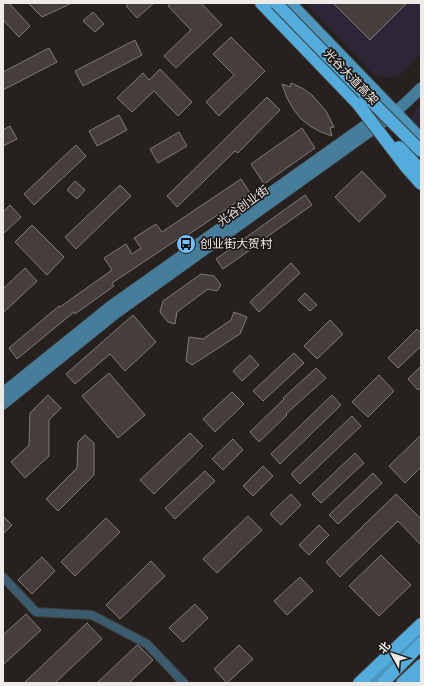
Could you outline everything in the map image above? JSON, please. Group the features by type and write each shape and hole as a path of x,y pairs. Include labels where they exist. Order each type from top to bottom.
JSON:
{"highway":[{"name":"光谷大道高架","path":"261,3 421,170"},
{"name":"光谷大道高架","path":"276,3 421,151"},
{"path":"358,104 406,167 421,184"},
{"path":"358,683 421,624"},
{"path":"383,683 421,644"},
{"path":"383,683 421,648"},
{"path":"402,683 421,665"},
{"path":"414,683 421,677"}],"main road":[{"path":"257,3 353,105 377,122 388,140 421,175"},
{"path":"290,3 421,139"},
{"name":"光谷创业街","path":"393,110 402,97 421,79"},
{"name":"光谷创业街","path":"5,395 111,306 377,122 421,88"},
{"path":"370,683 421,636"},
{"path":"407,683 421,670"}],"street":[{"path":"3,577 36,612 92,615 147,644 184,683"}],"shaded area":[{"path":"306,3 421,3 421,54 401,74 385,78 373,74"},
{"path":"421,105 421,142 409,122 416,110"}],"building":[{"path":"3,3 9,3 30,26 19,37 3,20"},
{"path":"28,3 72,3 42,17"},
{"path":"129,3 154,3 137,18 126,6"},
{"path":"171,3 201,3 222,25 176,68 164,56 191,30 168,6"},
{"path":"333,3 407,3 370,40"},
{"path":"93,12 104,24 95,32 83,21"},
{"path":"231,37 265,71 219,116 206,102 234,75 213,54"},
{"path":"135,40 142,55 83,86 75,71"},
{"path":"49,48 57,62 3,90 3,72"},
{"path":"160,69 192,102 178,116 154,91 132,112 117,98 143,73 149,80"},
{"path":"291,83 312,95 326,111 334,127 330,128 332,136 310,126 301,119 294,110 287,98 282,84 290,87"},
{"path":"267,97 280,110 238,153 235,151 177,207 167,196"},
{"path":"119,115 127,130 97,146 89,131"},
{"path":"10,126 17,139 3,146 3,130"},
{"path":"302,128 315,148 264,184 251,164"},
{"path":"179,132 187,146 158,163 150,149"},
{"path":"76,145 86,156 34,205 24,194"},
{"path":"362,171 386,196 359,222 335,197"},
{"path":"241,179 250,193 179,241 178,239 112,283 114,286 75,314 74,312 17,359 9,348 59,306 60,307 112,270 104,258 126,244 132,254 141,248 134,238 156,224 162,232"},
{"path":"75,181 85,190 77,199 67,190"},
{"path":"120,185 131,196 76,249 65,237"},
{"path":"305,195 312,205 223,269 216,259"},
{"path":"10,205 21,217 3,234 3,212"},
{"path":"32,225 64,257 47,275 15,242"},
{"path":"291,263 300,273 259,312 250,302"},
{"path":"25,268 37,281 3,313 3,289"},
{"path":"201,274 214,276 221,285 217,291 208,289 177,312 175,324 168,322 160,312 163,301"},
{"path":"305,293 317,305 310,311 298,300"},
{"path":"234,312 247,317 240,334 192,365 186,361 189,337 203,339 231,320"},
{"path":"133,315 156,342 125,371 110,354 75,384 66,374"},
{"path":"330,320 343,334 317,359 304,346"},
{"path":"417,329 421,333 421,346 398,368 388,358"},
{"path":"294,353 304,363 263,401 253,391"},
{"path":"250,355 259,365 242,381 233,371"},
{"path":"421,366 421,387 418,390 408,379"},
{"path":"316,368 326,378 286,414 287,415 259,442 250,432 284,399 283,398"},
{"path":"109,373 145,415 118,438 82,396"},
{"path":"379,375 394,391 368,417 352,402"},
{"path":"232,392 244,404 215,432 203,419"},
{"path":"48,395 61,408 49,420 49,456 25,478 11,462 29,445 30,413"},
{"path":"332,395 341,405 280,464 271,454"},
{"path":"352,416 361,426 300,484 291,474"},
{"path":"190,433 203,446 154,494 140,480"},
{"path":"85,435 94,443 94,475 58,511 46,499 77,468 78,442"},
{"path":"421,435 421,467 405,483 389,466"},
{"path":"233,439 243,450 223,470 212,459"},
{"path":"355,453 364,463 321,503 312,494"},
{"path":"263,466 273,476 253,496 243,486"},
{"path":"205,471 215,481 175,519 165,508"},
{"path":"373,473 382,483 338,524 329,515"},
{"path":"291,494 301,505 281,525 270,514"},
{"path":"396,494 421,519 421,545 398,521 340,577 326,562"},
{"path":"3,516 12,525 3,534"},
{"path":"248,516 262,530 217,573 203,559"},
{"path":"106,518 120,532 75,576 61,562"},
{"path":"319,525 329,535 309,555 299,545"},
{"path":"381,555 411,585 379,616 349,586"},
{"path":"42,557 55,571 32,594 18,580"},
{"path":"151,561 165,576 120,619 106,605"},
{"path":"300,577 313,591 287,615 274,601"},
{"path":"195,604 208,618 183,642 169,628"},
{"path":"26,614 41,630 3,665 3,635"},
{"path":"87,623 102,639 55,683 24,683"},
{"path":"137,645 153,660 129,683 97,683"},
{"path":"239,645 253,659 227,683 214,669"}],"place":[{"name":"创业街大贺村","path":"186,244"}]}
